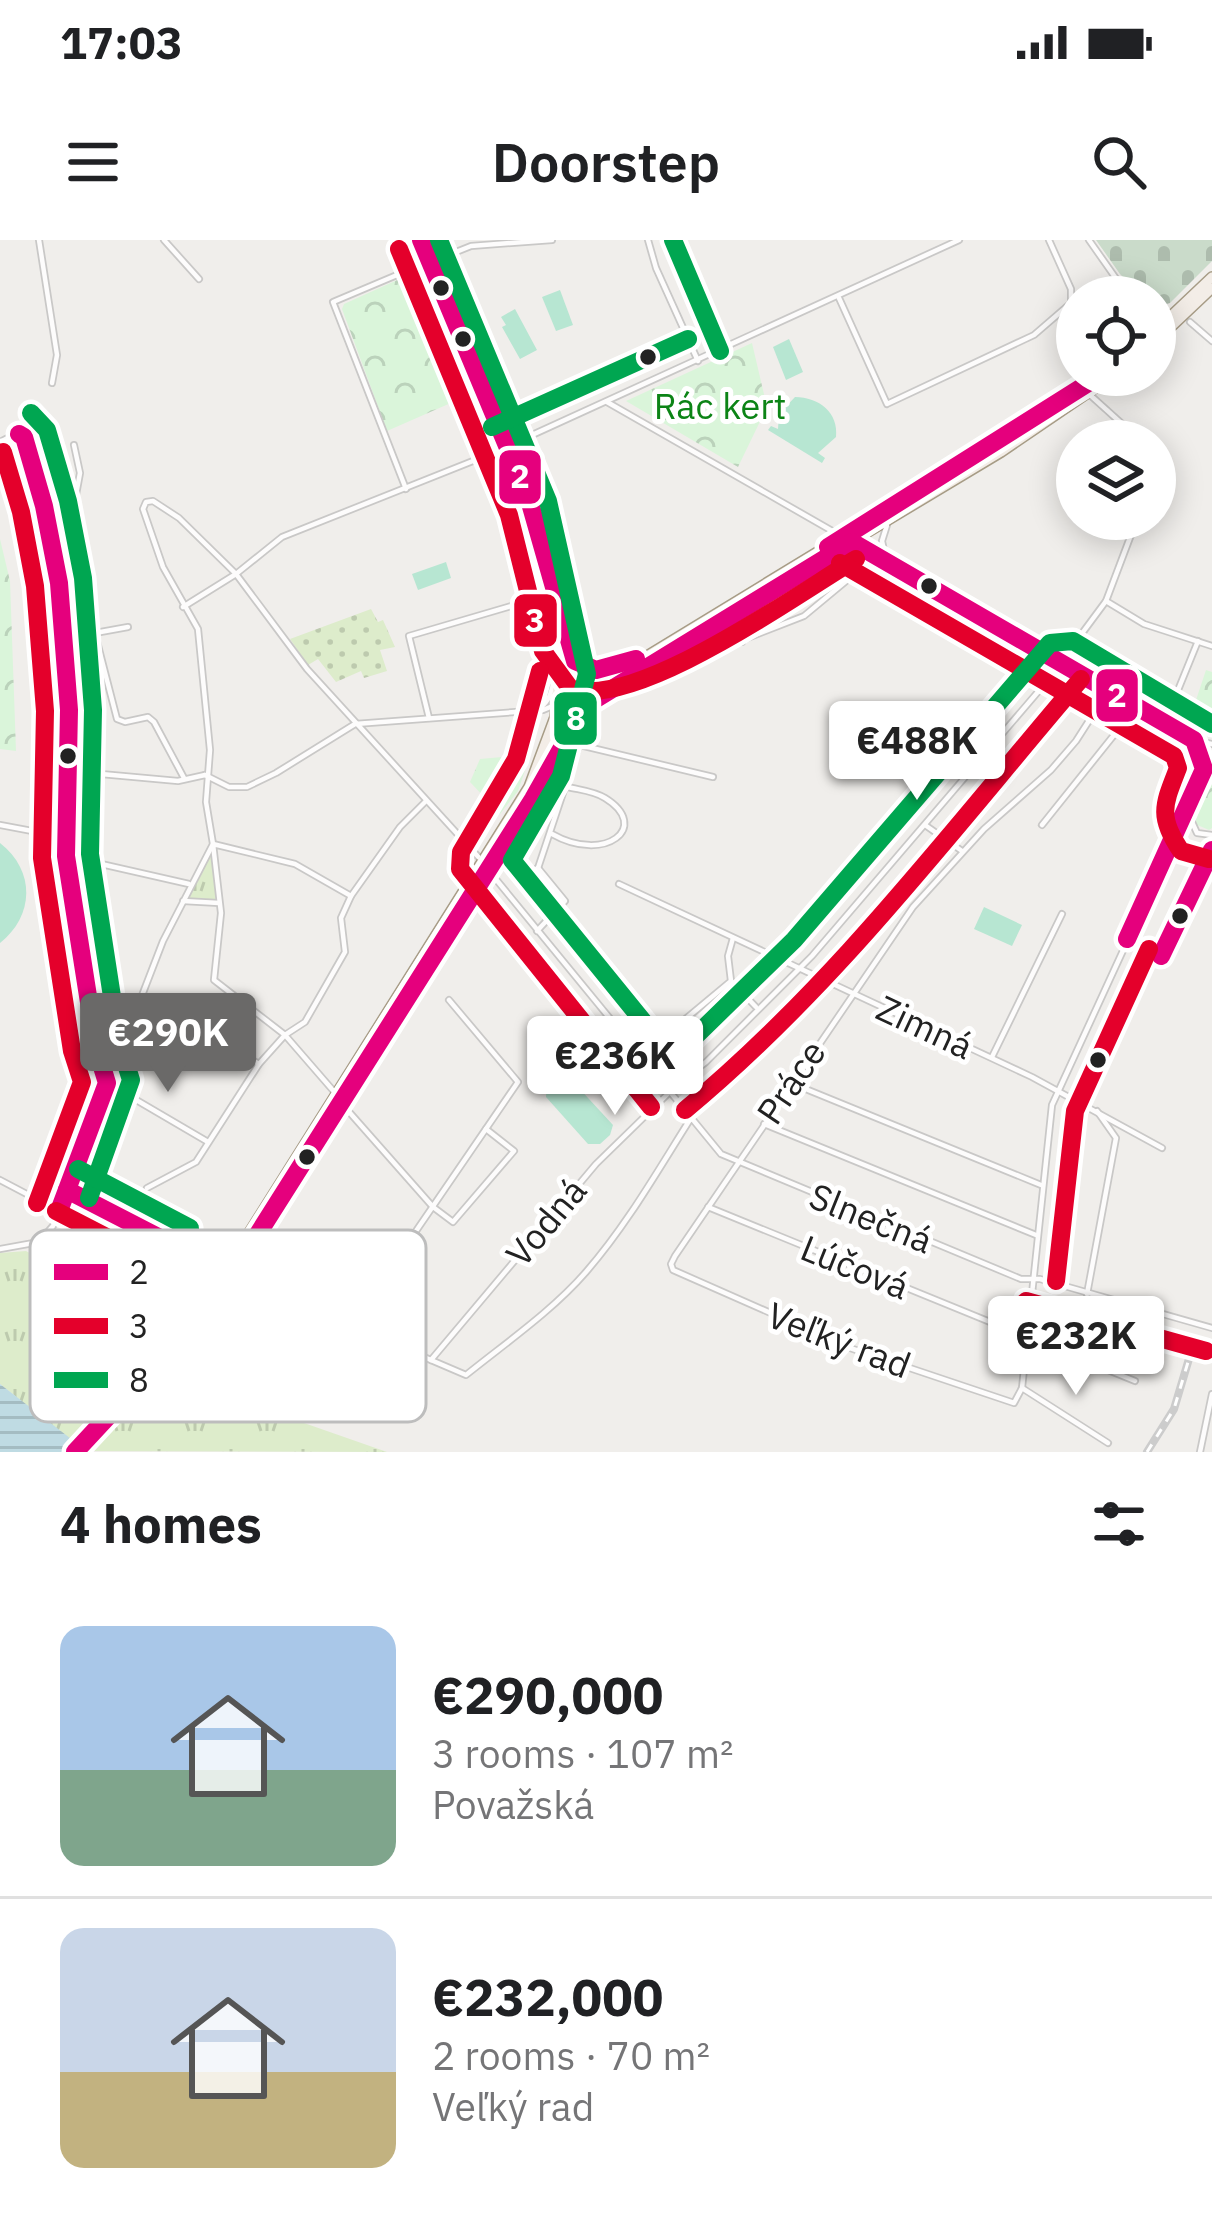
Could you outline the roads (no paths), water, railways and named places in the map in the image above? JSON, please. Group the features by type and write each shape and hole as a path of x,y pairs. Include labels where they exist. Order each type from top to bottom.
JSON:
{"main road":[{"path":"256,1230 529,787 568,675 547,559 506,447 417,240"},
{"path":"1176,314 1212,277"},
{"path":"1176,318 1212,288"},
{"path":"485,865 542,784 586,705 1074,396"},
{"path":"568,675 585,681 615,673 892,518 1075,396"},
{"path":"506,447 544,596 575,661 589,671 650,653"},
{"path":"542,784 573,704 643,667"},
{"path":"585,681 586,695"},
{"path":"557,698 573,704"},
{"path":"75,1452 103,1422"}],"street":[{"path":"39,240 57,355 52,382"},
{"path":"164,240 200,279"},
{"path":"406,489 333,302 470,246 552,240"},
{"path":"648,240 698,361"},
{"path":"183,607 236,574 282,537 506,447 959,240"},
{"path":"838,296 887,404 1034,335 1070,303 1071,289 1048,240"},
{"path":"1089,240 1114,276"},
{"path":"1190,322 1212,340"},
{"path":"1103,396 1123,420"},
{"path":"607,402 1194,740 1212,743"},
{"path":"0,442 19,434 24,437 59,583 69,710 64,837 97,1047 107,1083 208,1142"},
{"path":"74,445 80,473 69,533 117,719 148,717 160,727 184,778"},
{"path":"486,1129 514,1151 453,1222 433,1208 285,1035 214,980 220,903 206,775 210,750 198,629 163,567 143,509 146,502 153,501 179,518 236,574 307,669 485,865 721,1154 737,1163"},
{"path":"886,560 882,541 892,518"},
{"name":"Vodná","path":"431,1360 589,1171 798,970 1063,663 1106,601 1128,540"},
{"path":"863,567 866,549"},
{"path":"639,680 804,616 863,567 886,560"},
{"path":"428,718 409,636 544,596"},
{"path":"1106,601 1144,624 1212,646"},
{"path":"740,610 736,617 740,639"},
{"path":"536,709 549,700 554,615"},
{"path":"715,625 728,627 740,639"},
{"path":"94,633 128,627"},
{"path":"1165,722 1198,641"},
{"name":"Práce","path":"671,1264 913,907 962,851 1051,770 1108,691"},
{"path":"68,771 178,781 206,775 230,787 247,787 355,724 536,709 557,698"},
{"path":"1042,825 1123,725"},
{"path":"1108,1443 1022,1388 1037,1235 1056,1089 1204,770 1194,740"},
{"path":"565,741 713,777"},
{"path":"521,877 538,868 579,745"},
{"path":"552,834 594,847 612,844 620,834 622,823 614,806 598,795 568,787"},
{"path":"147,1188 196,1162 259,1064 285,1035 305,1022 342,959 346,940 342,913 351,896 400,827 426,801"},
{"path":"1187,811 1197,832 1212,835"},
{"path":"0,825 64,837"},
{"path":"925,825 962,851"},
{"path":"51,1230 163,941 213,844"},
{"path":"213,844 295,864 351,896"},
{"path":"66,856 191,885"},
{"path":"537,931 565,901 538,868"},
{"name":"Zimná","path":"619,884 1056,1089 1162,1148"},
{"path":"183,901 220,903"},
{"path":"992,1058 1062,914"},
{"path":"733,938 728,956 731,981 758,1009"},
{"path":"641,1056 731,981"},
{"path":"418,1230 518,1082 449,1000"},
{"path":"199,1030 259,1064"},
{"path":"791,1083 1043,1186"},
{"path":"1087,1294 1116,1145 1109,1126 1095,1110"},
{"path":"426,1358 466,1375 553,1306 614,1238 691,1118"},
{"path":"764,1124 1037,1235"},
{"name":"Slnečná","path":"737,1163 1021,1279 1032,1278 1212,1328"},
{"path":"0,1180 60,1209 81,1200"},
{"path":"67,1190 142,1230"},
{"name":"Lúčová","path":"708,1207 1135,1381"},
{"path":"0,1249 30,1243"},
{"name":"Veľký rad","path":"671,1264 680,1275 850,1348 1014,1402 1022,1388"},
{"path":"1200,1452 1212,1394"}],"water":[{"path":"0,1384 30,1407 30,1422 49,1422 88,1452 0,1452"}],"railway":[{"path":"1147,1452 1174,1409 1194,1342"}],"park label":[{"name":"Rác kert","path":"720,406"}]}
